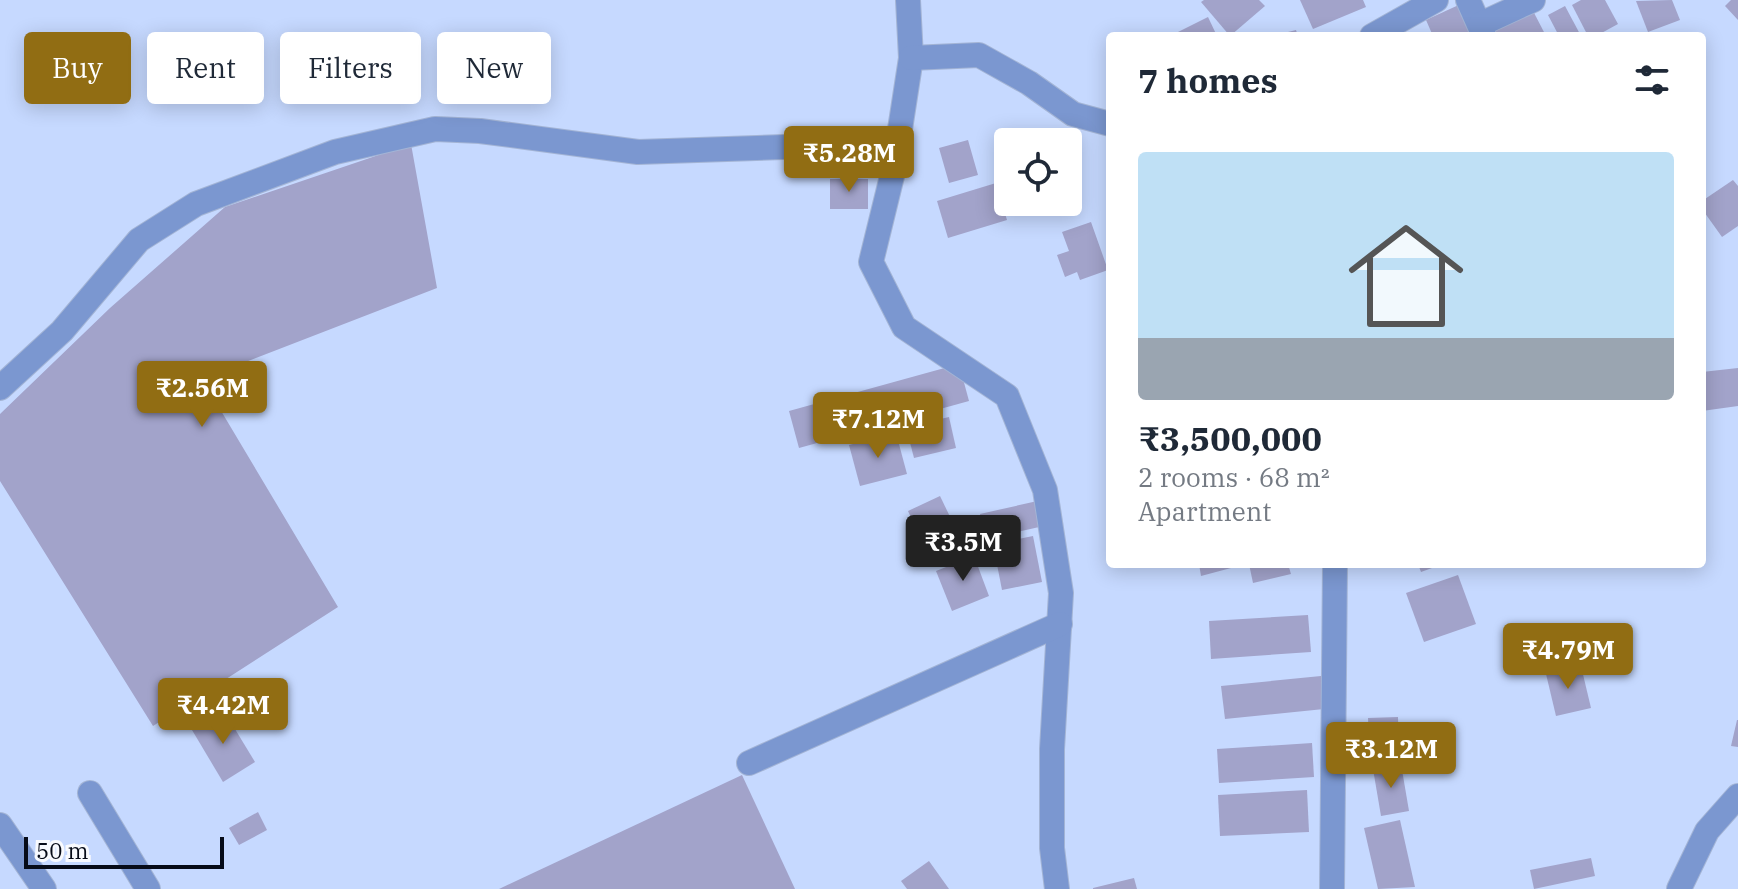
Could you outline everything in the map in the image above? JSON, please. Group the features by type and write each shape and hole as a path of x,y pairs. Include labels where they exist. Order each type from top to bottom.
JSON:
{"street":[{"path":"908,0 911,58 898,143 871,262 904,327 1007,396 1045,490 1061,593 1052,749 1052,848 1057,889"},
{"path":"1379,32 1436,0"},
{"path":"1468,0 1482,30 1533,0"},
{"path":"911,58 979,55 1029,83 1073,114 1106,123"},
{"path":"0,388 62,331 139,240 196,204 335,152 435,129 480,131 638,152 898,143"},
{"path":"1332,889 1335,568"},
{"path":"749,763 1060,624"},
{"path":"90,793 148,889"},
{"path":"1679,889 1707,831 1738,796"},
{"path":"0,825 44,889"}],"building":[{"path":"1259,0 1265,6 1235,32 1227,32 1201,2"},
{"path":"1300,0 1363,0 1366,7 1313,29"},
{"path":"1581,0 1605,0 1618,24 1603,32 1586,32 1572,5"},
{"path":"1672,0 1680,20 1648,32 1636,1"},
{"path":"1731,0 1738,0 1738,20 1725,6"},
{"path":"1463,3 1477,32 1431,32 1426,20"},
{"path":"1565,6 1579,32 1557,32 1548,15"},
{"path":"1531,7 1544,32 1493,32 1491,27"},
{"path":"1208,17 1215,32 1178,32"},
{"path":"968,140 978,175 949,183 939,148"},
{"path":"411,144 437,288 202,379 338,607 153,726 0,481 0,414 110,308 225,207"},
{"path":"830,179 868,179 868,209 830,209"},
{"path":"1733,180 1738,186 1738,226 1722,237 1706,215 1706,198"},
{"path":"994,184 994,216 1006,216 1007,220 948,238 937,201"},
{"path":"1091,222 1106,271 1080,280 1077,272 1065,277 1057,255 1069,251 1062,232"},
{"path":"959,364 969,401 799,448 789,411"},
{"path":"1738,368 1738,406 1706,410 1706,372"},
{"path":"949,417 956,448 914,458 906,427"},
{"path":"896,433 907,474 860,486 849,445"},
{"path":"940,496 954,525 921,540 908,511"},
{"path":"1042,500 1048,525 986,539 980,514"},
{"path":"1033,536 1042,582 1002,590 993,544"},
{"path":"974,556 989,596 952,611 936,571"},
{"path":"1200,568 1231,568 1201,576"},
{"path":"1250,568 1289,568 1291,574 1253,583"},
{"path":"1458,575 1476,624 1424,642 1406,593"},
{"path":"1308,615 1311,652 1211,659 1209,621"},
{"path":"1581,666 1591,708 1556,716 1546,674"},
{"path":"1321,676 1324,709 1225,719 1221,686"},
{"path":"224,711 255,762 223,782 192,730"},
{"path":"1398,717 1399,755 1370,757 1368,718"},
{"path":"1738,720 1738,747 1731,746"},
{"path":"1312,743 1314,777 1219,783 1217,749"},
{"path":"1401,764 1409,811 1381,816 1373,769"},
{"path":"742,775 795,889 499,889"},
{"path":"1307,790 1309,832 1220,836 1218,795"},
{"path":"258,812 267,830 239,845 229,828"},
{"path":"1400,820 1415,887 1378,889 1364,828"},
{"path":"1591,858 1595,876 1534,889 1530,870"},
{"path":"929,861 949,889 907,889 901,881"},
{"path":"1134,878 1137,889 1093,889 1093,888"}]}
